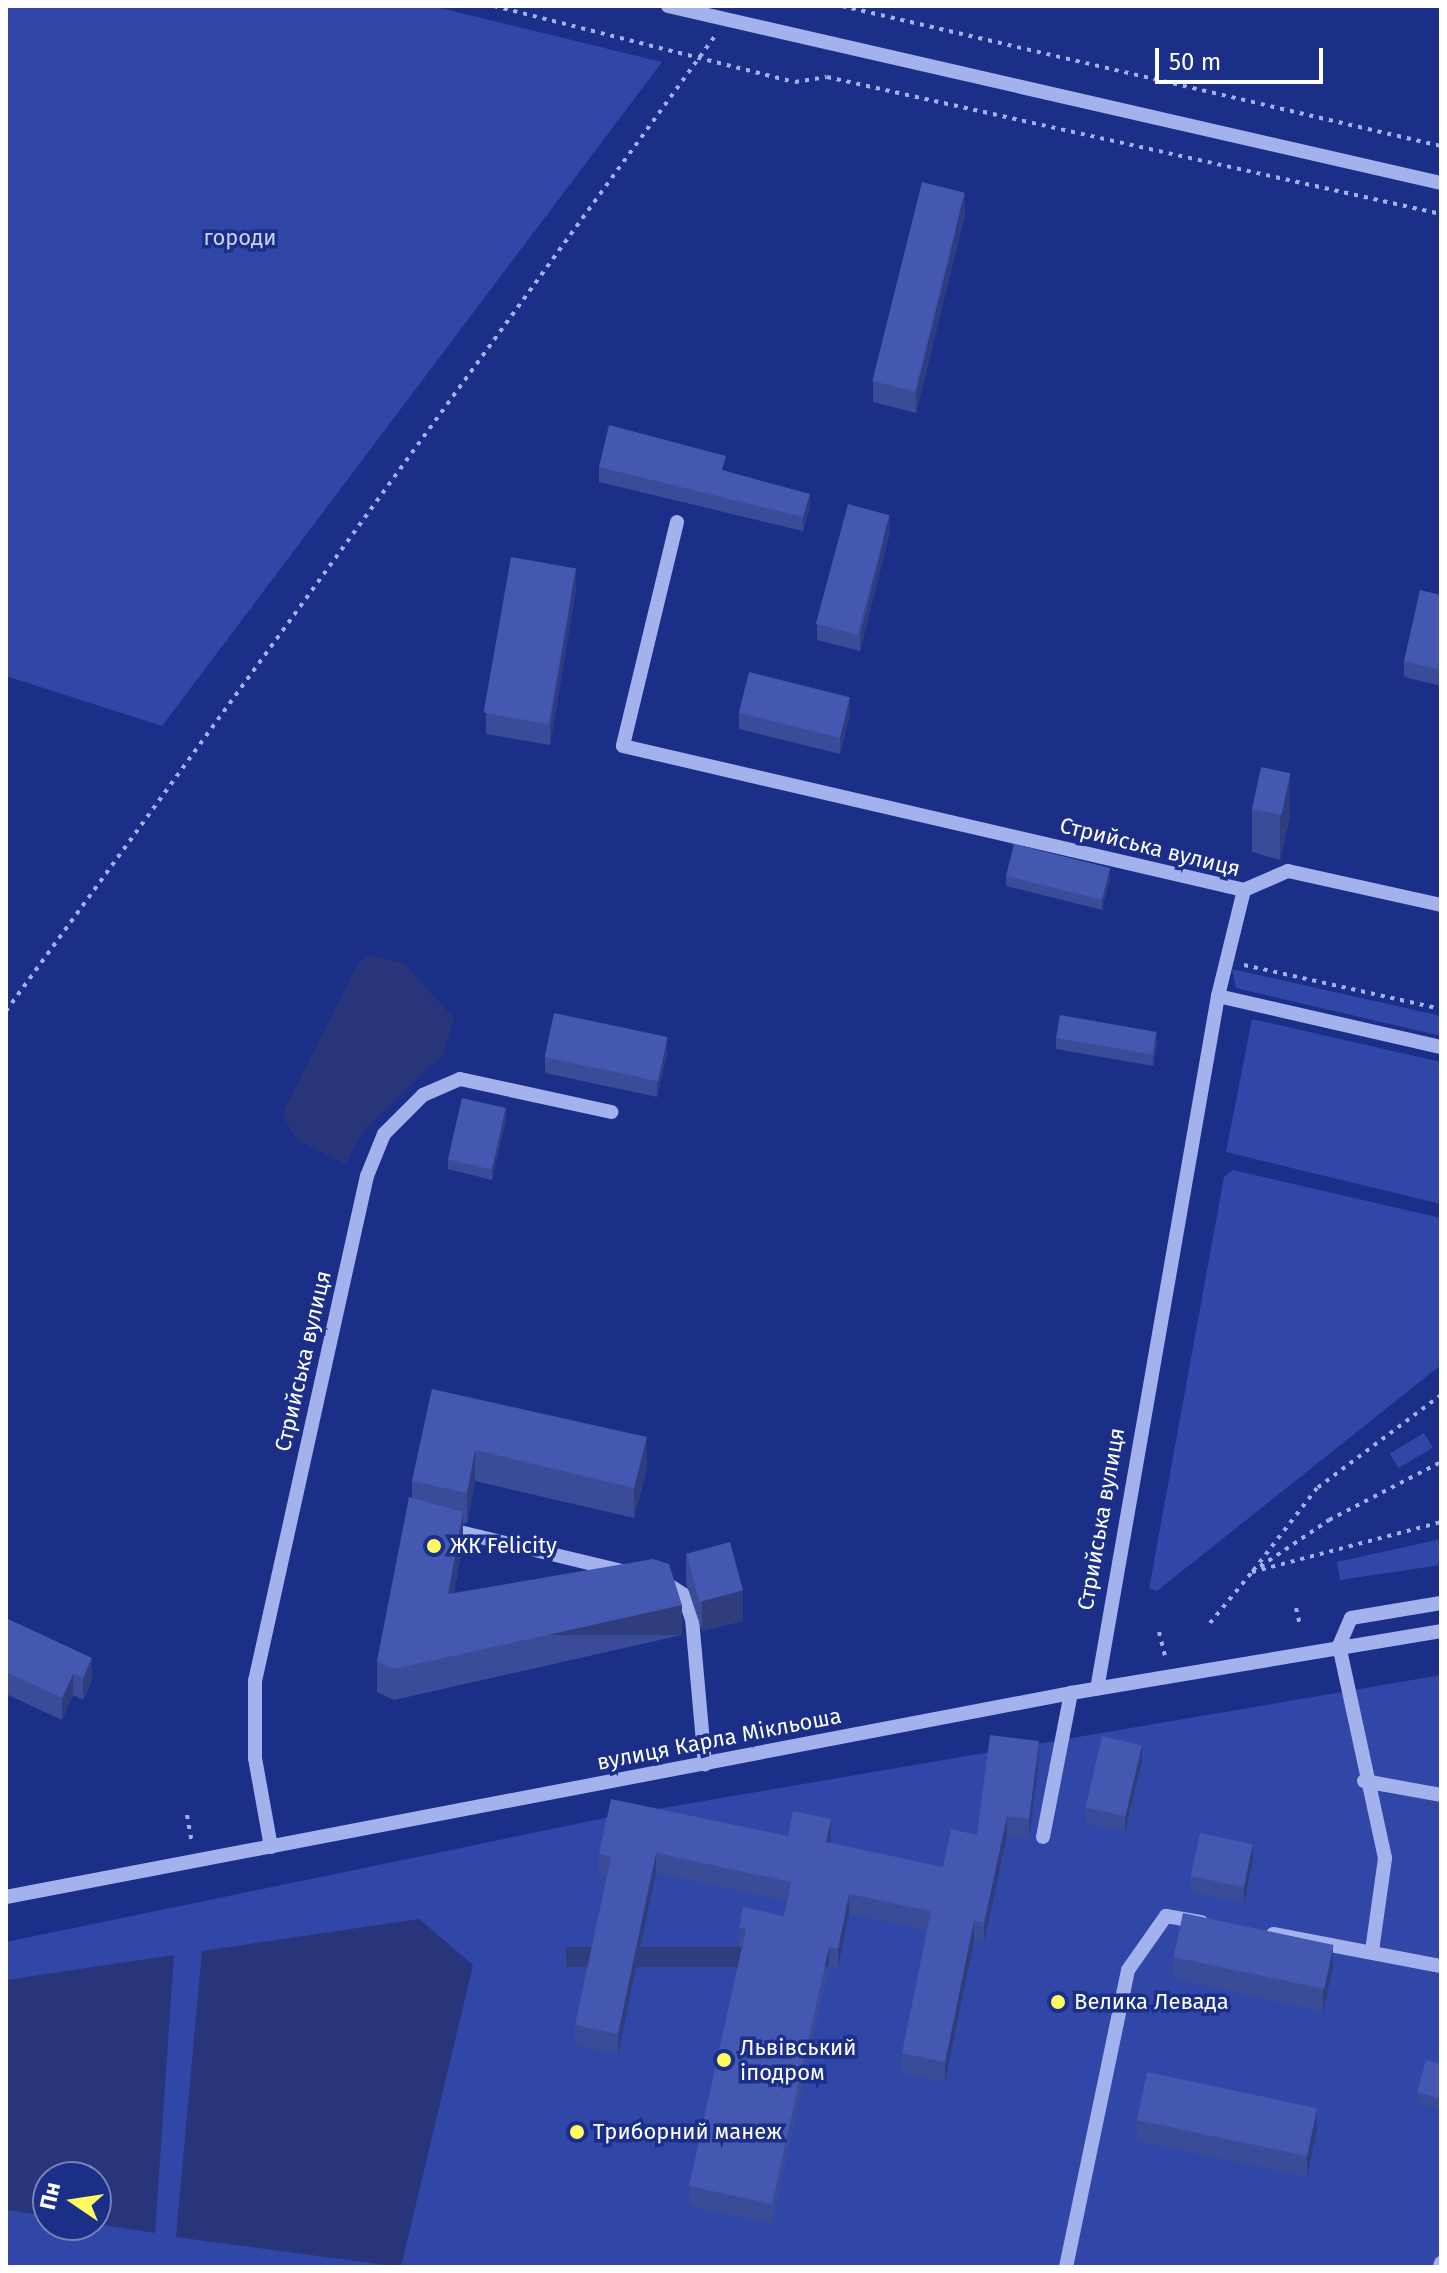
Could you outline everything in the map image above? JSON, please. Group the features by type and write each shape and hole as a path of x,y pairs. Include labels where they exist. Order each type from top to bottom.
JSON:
{"street":[{"path":"668,6 1441,183"},
{"name":"Стрийська вулиця","path":"677,522 623,746 1244,890 1218,996 1097,1689"},
{"path":"1244,890 1288,871 1441,905"},
{"path":"1218,996 1441,1047"},
{"name":"Стрийська вулиця","path":"271,1847 255,1758 255,1681 364,1191 384,1134 423,1095 460,1079 611,1112"},
{"path":"430,1525 677,1586 700,1658 705,1764"},
{"path":"1372,1951 1386,1896 1385,1858 1364,1781 1339,1646 1351,1618 1441,1603"},
{"name":"вулиця Карла Мікльоша","path":"6,1897 1071,1693 1441,1631"},
{"path":"1043,1837 1071,1693"},
{"path":"1364,1781 1441,1795"},
{"path":"1066,2267 1128,1970 1166,1916 1225,1926"},
{"path":"1254,1931 1441,1966"}],"path":[{"path":"494,6 795,82 827,77 1441,214"},
{"path":"842,6 1441,146"},
{"path":"6,1011 727,20"},
{"path":"1227,962 1441,1009"},
{"path":"1210,1623 1317,1488 1441,1395"},
{"path":"1252,1572 1329,1520 1441,1462"},
{"path":"1252,1572 1441,1522"},
{"path":"1296,1608 1300,1626"},
{"path":"1159,1632 1169,1675"},
{"path":"187,1815 196,1861"}],"green space":[{"name":"городи","path":"6,6 432,6 662,62 162,726 6,676"},
{"path":"1232,969 1441,1016 1441,1036 1236,988"},
{"path":"1252,1019 1441,1062 1441,1204 1226,1152"},
{"path":"1233,1170 1441,1218 1441,1365 1157,1591 1149,1589 1224,1177"},
{"path":"1424,1433 1433,1448 1398,1468 1390,1454"},
{"path":"1441,1539 1441,1565 1340,1580 1337,1562"},
{"name":"Львівський іподром","path":"1441,1675 1441,2267 6,2267 6,1942 610,1817"}],"shaded area":[{"path":"372,955 405,964 454,1018 444,1054 366,1128 345,1164 296,1140 282,1114 359,961"},
{"path":"419,1919 473,1965 401,2267 176,2237 202,1951"},
{"path":"174,1955 155,2233 112,2226 112,2161 32,2161 32,2214 6,2210 6,1980"}],"building":[{"path":"922,182 965,193 915,392 872,381"},
{"path":"609,425 726,456 722,470 810,494 803,517 599,467"},
{"path":"848,504 890,515 857,635 816,624"},
{"path":"511,557 576,568 549,724 484,713"},
{"path":"1420,590 1441,595 1441,670 1404,661"},
{"path":"749,672 850,697 840,738 739,713"},
{"path":"1261,767 1290,773 1281,815 1252,809"},
{"path":"1014,844 1110,868 1102,900 1006,876"},
{"path":"554,1013 667,1037 658,1081 545,1057"},
{"path":"1060,1015 1157,1032 1153,1055 1056,1038"},
{"path":"462,1098 506,1108 492,1170 448,1159"},
{"path":"432,1389 647,1437 634,1488 475,1450 467,1493 412,1481"},
{"path":"409,1497 463,1512 448,1594 653,1559 669,1564 682,1605 394,1669 377,1661"},
{"path":"730,1542 743,1590 699,1602 687,1554"},
{"path":"6,1618 92,1658 83,1678 73,1674 62,1698 6,1672"},
{"path":"990,1735 1039,1741 1029,1819 1007,1816 984,1923 974,1921 945,2062 902,2053 931,1911 849,1894 838,1949 829,1947 772,2204 689,2186 746,1929 739,1928 743,1907 784,1916 791,1882 656,1853 618,2034 575,2025 611,1857 599,1854 611,1799 788,1836 793,1811 831,1819 826,1842 943,1867 951,1829 977,1835"},
{"path":"1102,1736 1142,1745 1126,1816 1086,1807"},
{"path":"1200,1833 1253,1844 1244,1887 1191,1876"},
{"path":"1183,1913 1334,1945 1324,1989 1174,1957"},
{"path":"1426,2060 1441,2064 1441,2099 1417,2092"},
{"path":"1147,2072 1317,2108 1307,2156 1137,2120"}],"place":[{"name":"ЖК Felicity","path":"434,1546"},
{"name":"Велика Левада","path":"1058,2002"},
{"name":"Львівський іподром","path":"724,2060"},
{"name":"Триборний манеж","path":"577,2132"}]}
